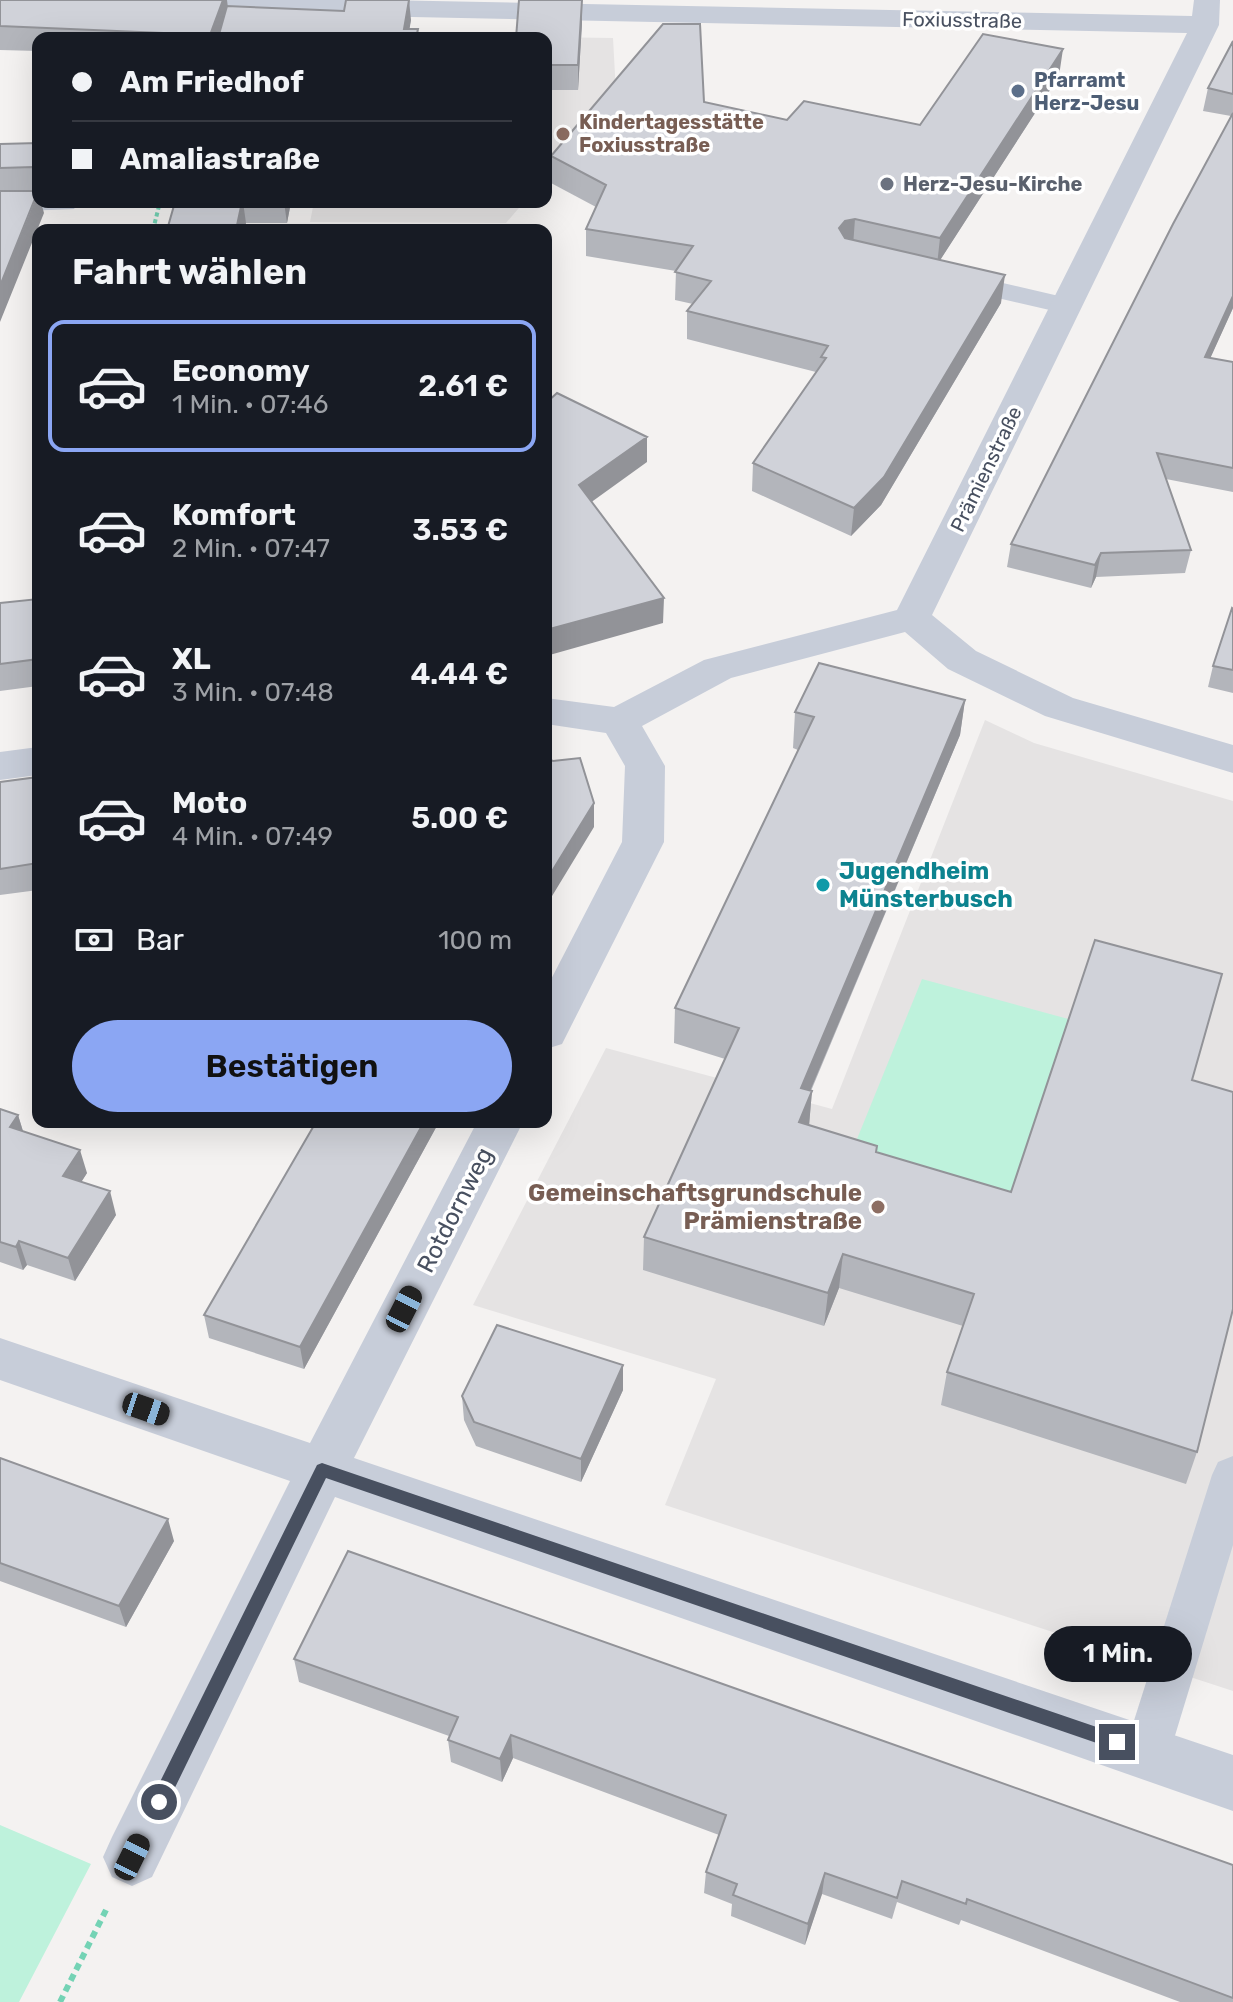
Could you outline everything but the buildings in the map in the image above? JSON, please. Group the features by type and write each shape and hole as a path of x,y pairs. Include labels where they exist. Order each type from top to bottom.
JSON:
{"street":[{"name":"Foxiusstraße","path":"138,3 1206,12"},
{"name":"Prämienstraße","path":"912,618 1067,306 1206,12"},
{"path":"0,203 32,202"},
{"path":"552,712 619,721 718,669 912,618 962,660 1059,707 1233,759"},
{"path":"552,1020 643,842 645,766 619,721"},
{"path":"0,766 32,762"},
{"name":"Rotdornweg","path":"132,1857 322,1470 497,1128"},
{"path":"0,1359 1233,1783"}],"lane":[{"path":"928,274 1067,306"},
{"path":"1147,1752 1233,1475"}],"path":[{"path":"60,2002 132,1857"}],"shaded area":[{"name":"Kindertagesstätte Foxiusstraße","path":"552,37 613,38 616,93 552,169"},
{"name":"Kindertagesstätte Foxiusstraße","path":"313,208 519,208 506,223 310,222"},
{"name":"Gemeinschaftsgrundschule Prämienstraße","path":"985,720 1034,743 1233,801 1233,1691 665,1505 716,1379 473,1305 606,1048 832,1109"}],"green space":[{"path":"922,979 1072,1020 1003,1226 844,1171"},
{"path":"0,1825 91,1864 19,2002 0,2002"}],"place":[{"name":"Pfarramt Herz-Jesu","path":"1018,91"},
{"name":"Kindertagesstätte Foxiusstraße","path":"563,134"},
{"name":"Herz-Jesu-Kirche","path":"887,184"},
{"name":"Jugendheim Münsterbusch","path":"823,885"},
{"name":"Gemeinschaftsgrundschule Prämienstraße","path":"878,1207"}],"route":[{"path":"159,1802 322,1470 1117,1742"}]}
